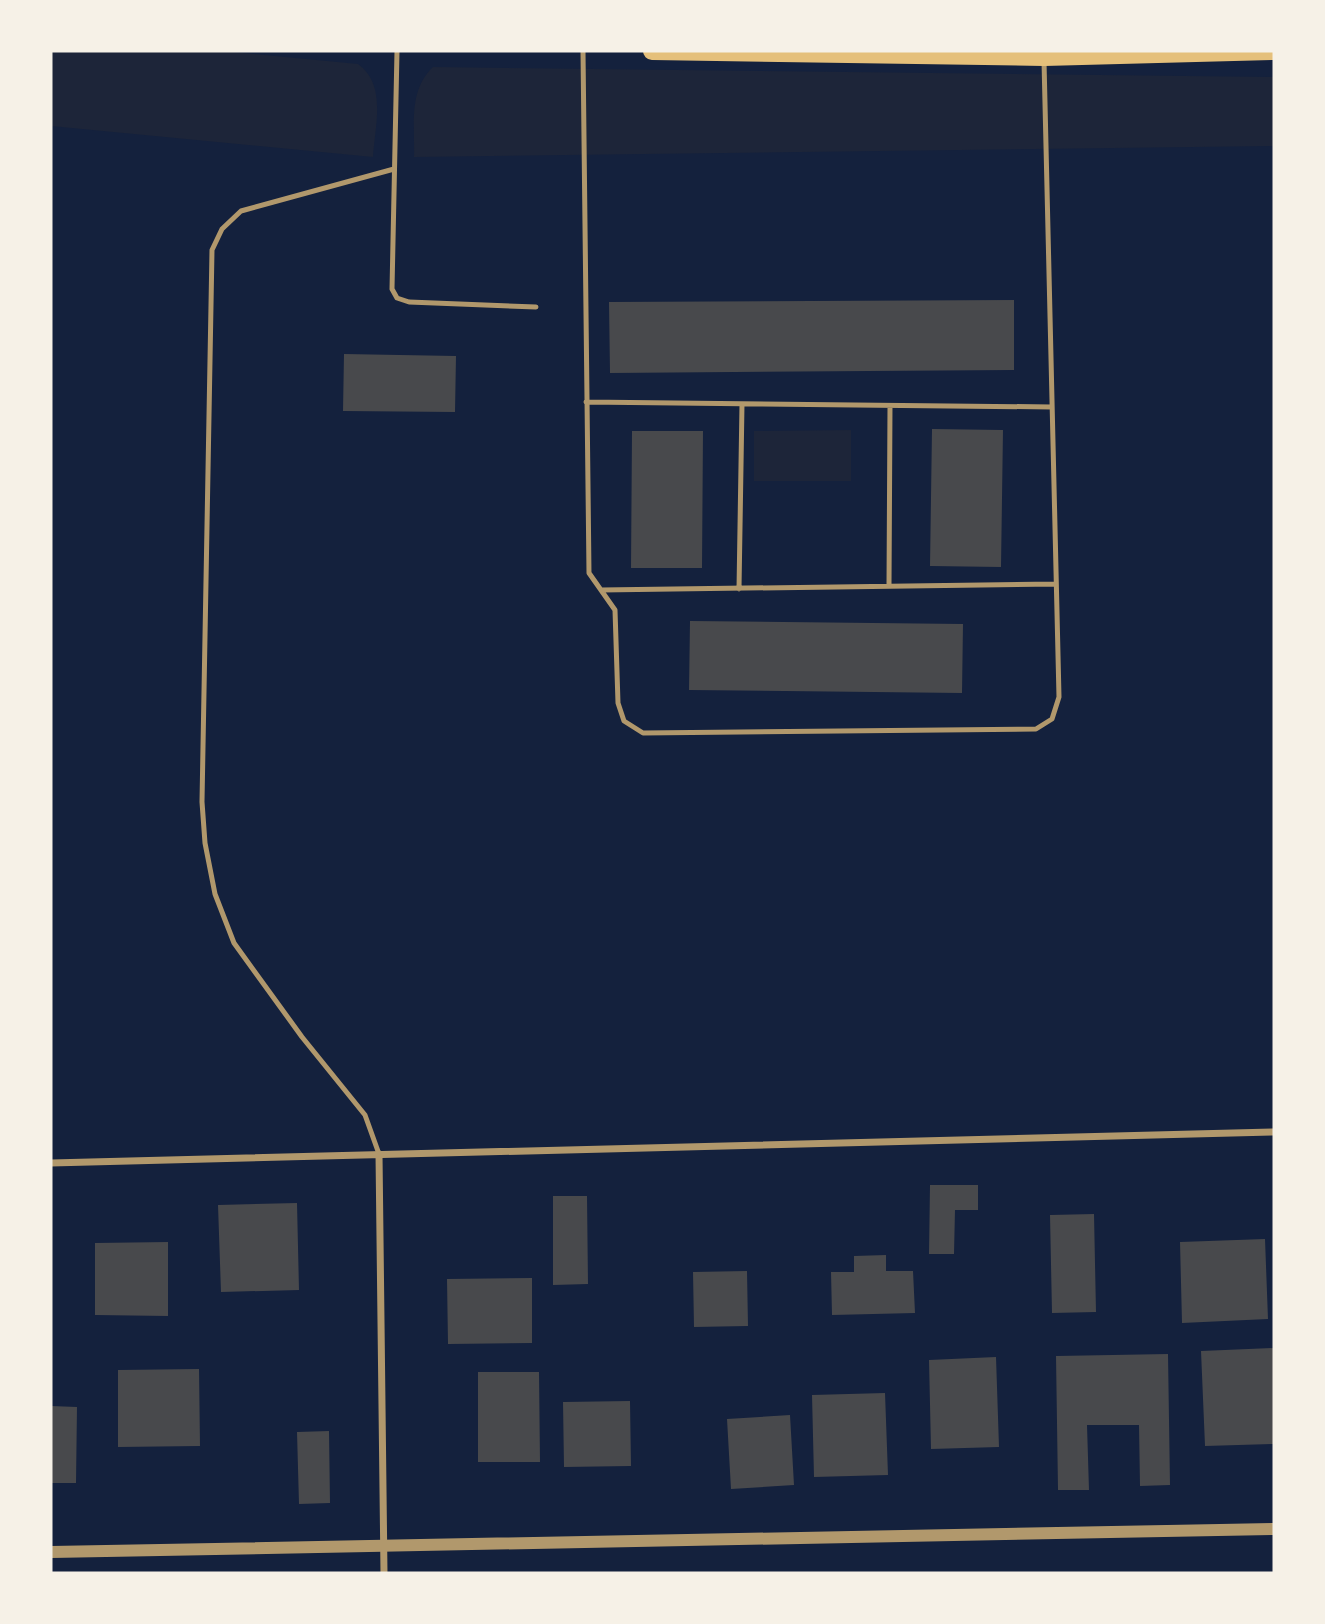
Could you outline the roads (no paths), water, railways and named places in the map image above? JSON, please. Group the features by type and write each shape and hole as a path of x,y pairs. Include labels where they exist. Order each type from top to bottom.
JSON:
{"main road":[{"path":"652,51 1044,54 1274,51"}],"street":[{"path":"51,1163 1274,1132"},
{"path":"379,1154 384,1573"},
{"path":"51,1552 1274,1529"}],"lane":[{"path":"397,51 392,289 397,298 409,302 536,307"},
{"path":"583,51 589,573 615,610 618,703 624,722 643,733 1036,729 1052,719 1059,697 1044,54"},
{"path":"379,1154 365,1115 302,1037 234,943 215,894 205,843 202,775 212,250 222,229 241,211 394,169"},
{"path":"586,402 1052,407"},
{"path":"739,589 742,404"},
{"path":"889,586 890,406"},
{"path":"601,590 1056,584"}]}
